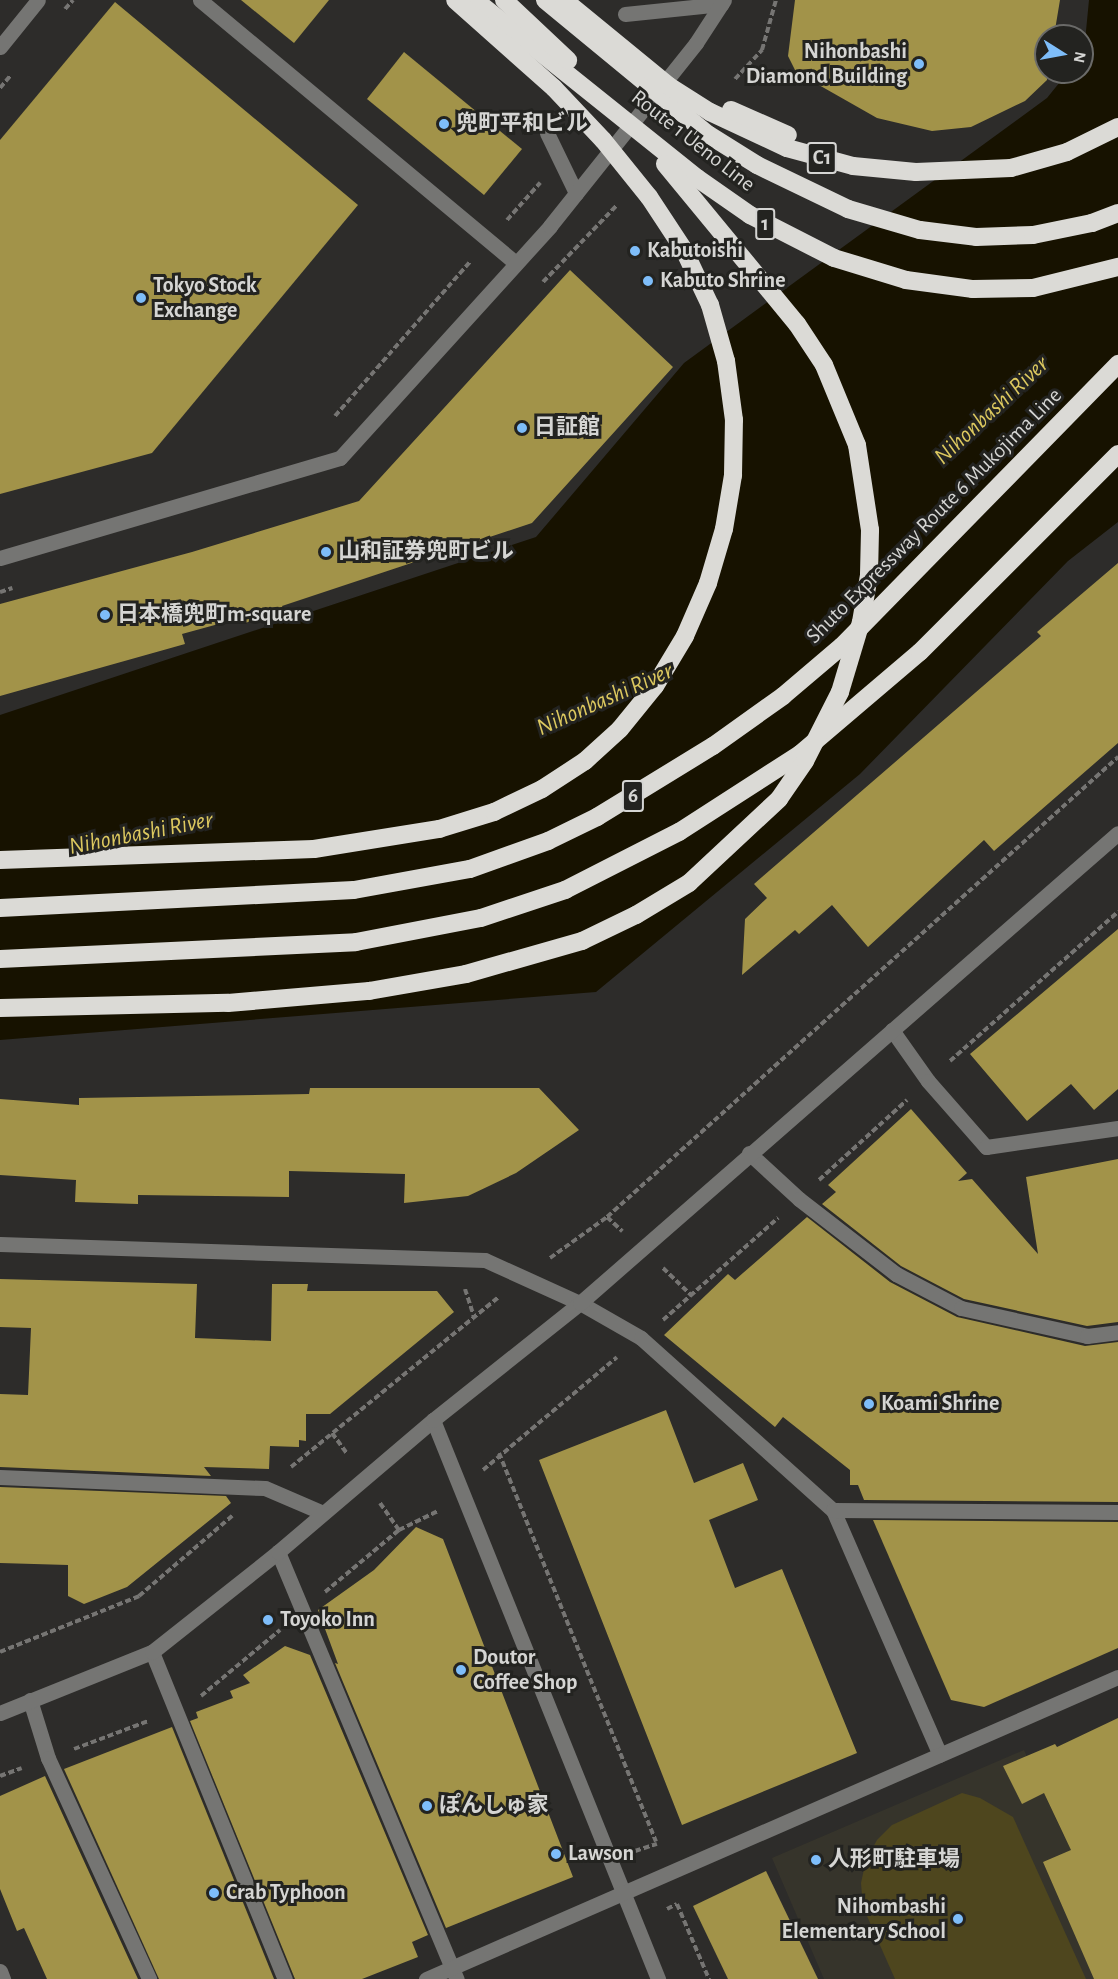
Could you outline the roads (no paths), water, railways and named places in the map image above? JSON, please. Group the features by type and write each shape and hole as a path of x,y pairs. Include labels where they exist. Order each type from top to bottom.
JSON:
{"highway":[{"path":"0,861 314,849 428,832 483,815 542,789 585,761 620,729 656,686 685,636 718,551 733,475 734,420 726,361 710,305 684,250 649,197 603,140 554,88 455,0"},
{"name":"Route 1 Ueno Line","path":"475,0 697,178 750,215 834,258 906,280 973,289 1033,288 1118,267"},
{"path":"0,1008 228,1003 369,991 489,969 582,941 636,915 689,883 738,840 779,799 828,720 851,659 868,575 870,530 866,486 844,406 797,324 690,192 585,77 504,0"},
{"name":"Route 1 Ueno Line","path":"545,0 709,135 757,165 848,209 920,230 976,237 1063,230 1118,213"},
{"name":"C1","path":"563,0 637,56 719,105 792,136 858,154 916,162 1008,157 1062,142 1118,117"},
{"name":"C1","path":"563,0 669,86 710,112 787,148 853,166 916,172 1011,168 1066,152 1118,127"},
{"name":"Shuto Expressway Route 6 Mukojima Line","path":"0,908 354,890 470,869 548,841 655,783 783,696 887,603 1118,364"},
{"name":"6","path":"0,959 356,942 481,918 526,905 586,880 679,832 800,754 920,652 1118,454"}],"street":[{"path":"0,47 38,0"},
{"path":"200,0 516,263"},
{"path":"625,14 723,2"},
{"path":"0,558 340,458 576,193 696,43 723,2"},
{"path":"547,133 576,193"},
{"path":"0,1713 152,1652 278,1552 433,1420 580,1303 1118,833"},
{"path":"892,1030 928,1081 986,1147 1118,1128"},
{"path":"749,1153 799,1199 896,1274 961,1308 1087,1336 1118,1332"},
{"path":"0,1244 485,1260 526,1276 580,1303 641,1338 833,1510 940,1755"},
{"path":"433,1420 621,1893 658,1979"},
{"path":"0,1477 265,1488 323,1513"},
{"path":"833,1510 1118,1512"},
{"path":"278,1552 301,1613 454,1973"},
{"path":"152,1652 285,1979"},
{"path":"426,1979 454,1973 621,1893 1118,1677"},
{"path":"30,1701 48,1758 148,1979"},
{"path":"0,1971 3,1979"}],"water":[{"name":"Nihonbashi River","path":"1089,0 1118,0 1118,522 1068,561 860,774 596,992 0,1040 0,715 536,537 684,363 1047,98 1058,84 1094,84 1094,24 1087,24"}],"place":[{"name":"Nihonbashi Diamond Building","path":"919,64"},
{"name":"兜町平和ビル","path":"444,124"},
{"name":"Kabutoishi","path":"635,251"},
{"name":"Kabuto Shrine","path":"648,281"},
{"name":"Tokyo Stock Exchange","path":"141,298"},
{"name":"日証館","path":"522,428"},
{"name":"山和証券兜町ビル","path":"326,552"},
{"name":"日本橋兜町m-square","path":"105,615"},
{"name":"Koami Shrine","path":"869,1404"},
{"name":"Toyoko Inn","path":"268,1620"},
{"name":"Doutor Coffee Shop","path":"461,1670"},
{"name":"ぽんしゅ家","path":"427,1806"},
{"name":"Lawson","path":"556,1854"},
{"name":"人形町駐車場","path":"816,1860"},
{"name":"Crab Typhoon","path":"214,1893"},
{"name":"Nihombashi Elementary School","path":"958,1919"}]}
